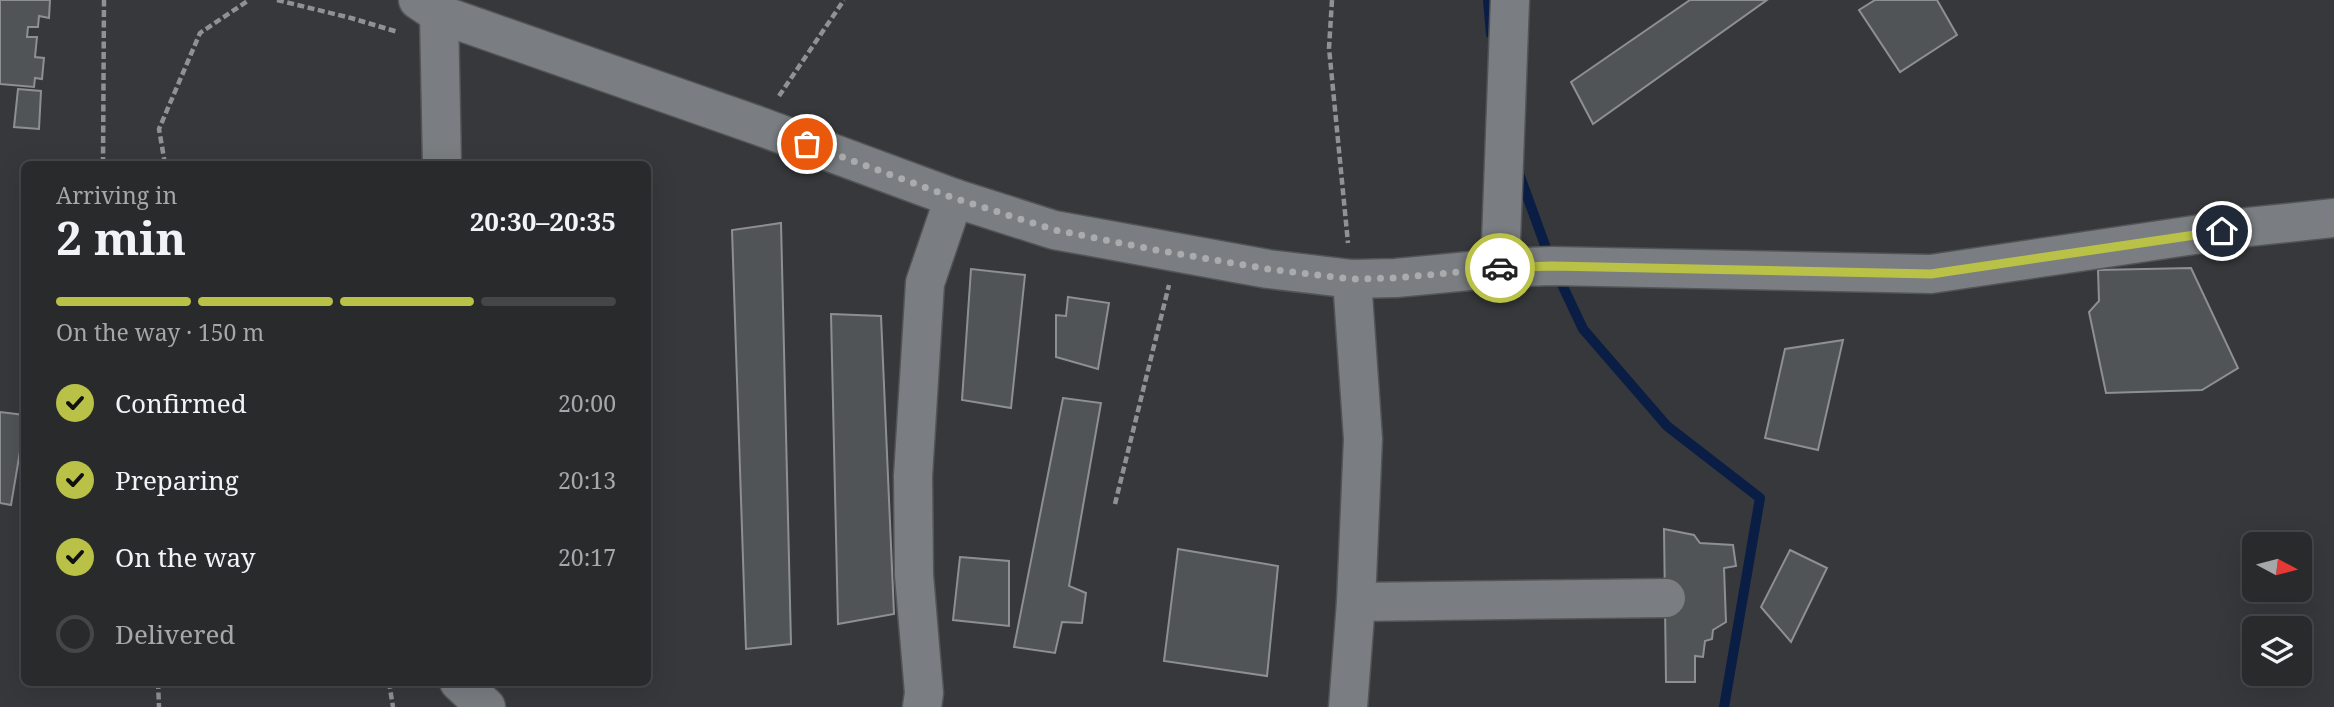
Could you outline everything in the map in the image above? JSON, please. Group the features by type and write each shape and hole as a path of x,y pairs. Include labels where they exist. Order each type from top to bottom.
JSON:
{"street":[{"path":"1510,0 1511,267"},
{"path":"442,161 432,19 758,126 954,198 1055,230 1268,269 1352,279 1396,278 1511,267 1931,274 2235,229 2334,218"},
{"path":"922,707 924,693 914,563 913,476 918,393 925,283 954,198"},
{"path":"1348,707 1356,602 1363,439 1352,279"},
{"path":"1356,602 1666,598"},
{"path":"463,686 486,707"}],"path":[{"path":"103,161 104,0"},
{"path":"164,161 159,128 200,33 249,0"},
{"path":"277,0 351,18 432,19"},
{"path":"758,126 844,0"},
{"path":"1332,0 1329,48 1352,279"},
{"path":"1115,503 1177,253"},
{"path":"158,686 159,707"},
{"path":"390,686 393,707"}],"building":[{"path":"0,0 50,0 49,18 39,16 38,27 28,27 27,37 37,37 35,57 44,58 42,79 35,78 34,87 0,84"},
{"path":"1690,0 1767,0 1593,124 1571,82"},
{"path":"1875,0 1937,0 1957,35 1900,72 1859,10"},
{"path":"18,89 41,91 39,129 14,127"},
{"path":"781,223 791,644 746,649 732,230"},
{"path":"2191,268 2238,368 2202,390 2106,393 2089,312 2099,301 2098,270"},
{"path":"971,269 1025,275 1011,408 962,400"},
{"path":"1068,297 1109,303 1098,369 1056,357 1056,315 1066,316"},
{"path":"831,314 881,316 894,614 838,624"},
{"path":"1843,340 1818,450 1765,438 1785,349"},
{"path":"1063,398 1101,403 1069,586 1086,593 1082,623 1062,622 1055,653 1014,647"},
{"path":"0,412 21,415 21,446 11,505 0,503"},
{"path":"1664,529 1694,535 1700,543 1733,545 1736,566 1724,568 1726,622 1713,630 1712,639 1705,641 1703,657 1695,656 1695,682 1666,682"},
{"path":"1178,549 1278,566 1267,676 1164,661"},
{"path":"1790,550 1827,568 1791,642 1761,607"},
{"path":"960,557 1009,561 1009,626 953,620"}],"waterway":[{"path":"1488,0 1491,34"},
{"path":"1518,171 1550,259"},
{"path":"1558,276 1583,329 1667,426 1760,498 1724,707"}],"way so far":[{"path":"807,144 954,198 1055,230 1156,250 1268,269 1352,279 1396,278 1500,268"}],"route":[{"path":"1500,268 1552,266 1931,274 2222,231"}]}
